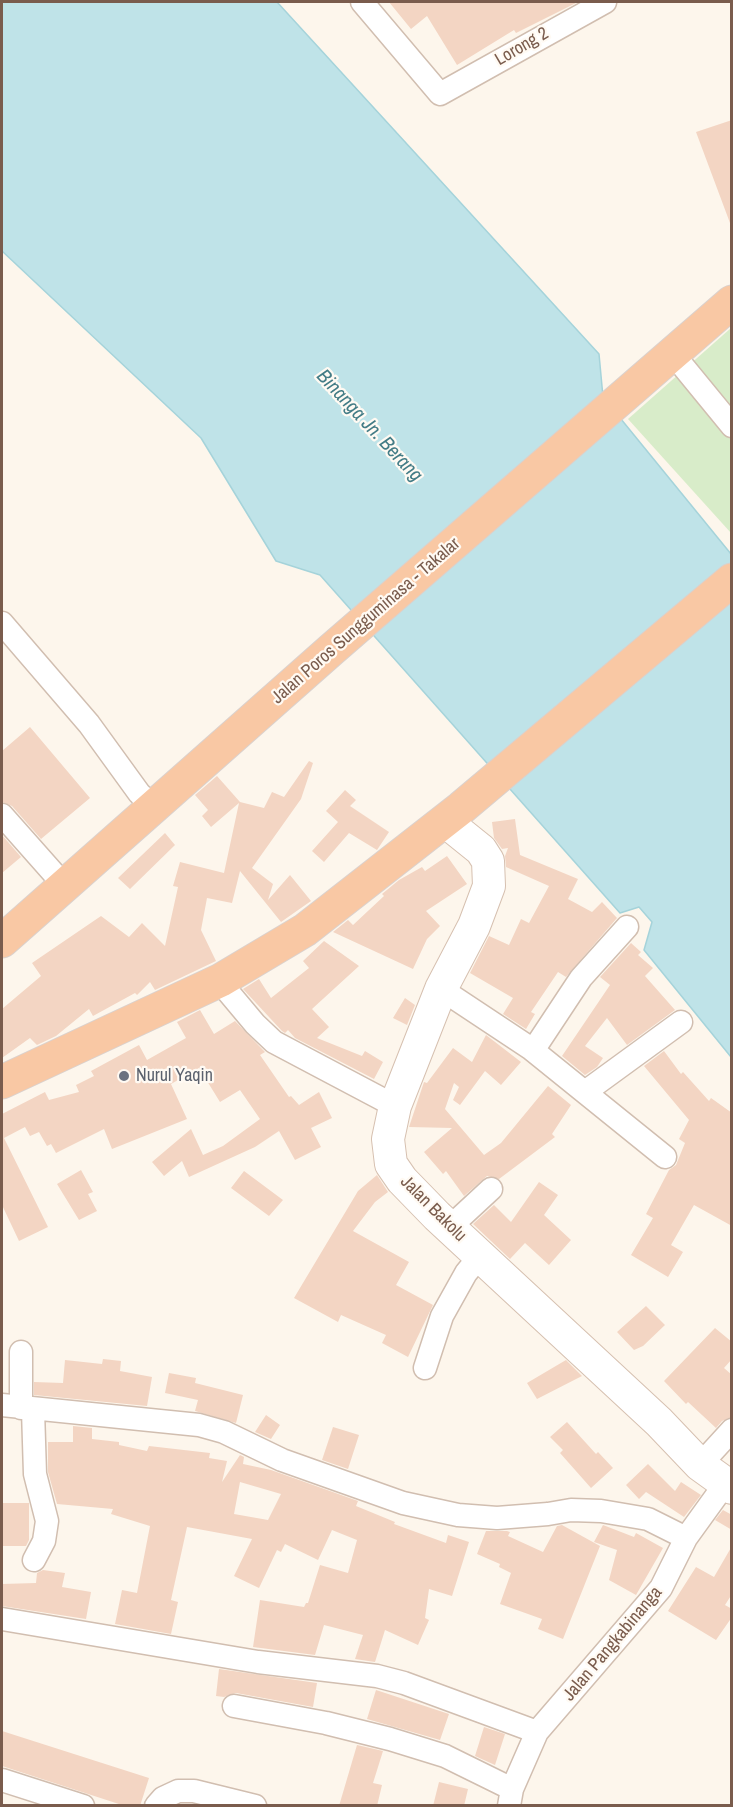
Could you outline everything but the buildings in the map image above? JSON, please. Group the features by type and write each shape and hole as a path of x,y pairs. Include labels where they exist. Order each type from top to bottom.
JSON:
{"highway":[{"name":"Jalan Poros Sungguminasa - Takalar","path":"2,941 331,650 732,302"},
{"path":"2,1082 219,981 305,930 453,814 732,580"}],"main road":[{"name":"Jalan Bakolu","path":"453,814 481,850 490,872 485,901 388,1102 391,1164 402,1180 450,1227 474,1263 658,1422 700,1465 721,1492"}],"street":[{"name":"Lorong 2","path":"362,2 440,94 605,2"},
{"path":"673,354 732,426"},
{"path":"2,622 89,724 139,794 154,808"},
{"path":"2,815 64,885"},
{"path":"531,1048 538,1042 581,978 627,927"},
{"path":"219,981 255,1024 274,1042 388,1102"},
{"path":"441,989 531,1048 665,1157"},
{"path":"585,1092 681,1022"},
{"path":"450,1227 490,1189"},
{"path":"425,1368 442,1316 474,1263"},
{"path":"21,1352 18,1408 47,1521 44,1541 34,1560"},
{"path":"18,1408 199,1425 224,1432 282,1460 403,1503 458,1515 497,1518 571,1510 601,1511 648,1519 686,1538"},
{"path":"700,1465 732,1430"},
{"name":"Jalan Pangkabinanga","path":"511,1797 537,1732 649,1604 661,1588 686,1538 721,1492"},
{"path":"2,1619 258,1662 376,1676 404,1683 537,1732"},
{"path":"234,1706 390,1739 445,1756 511,1797"},
{"path":"2,1780 83,1806"},
{"path":"156,1806 163,1798 178,1791 194,1791 255,1806"}],"green space":[{"path":"731,328 731,533 628,419"}],"water":[{"name":"Binanga Jn. Berang","path":"2,2 277,2 599,354 603,397 731,554 731,1057 644,950 652,922 639,907 620,913 320,575 276,561 201,438 2,251"}],"place":[{"name":"Nurul Yaqin","path":"124,1076"}]}
